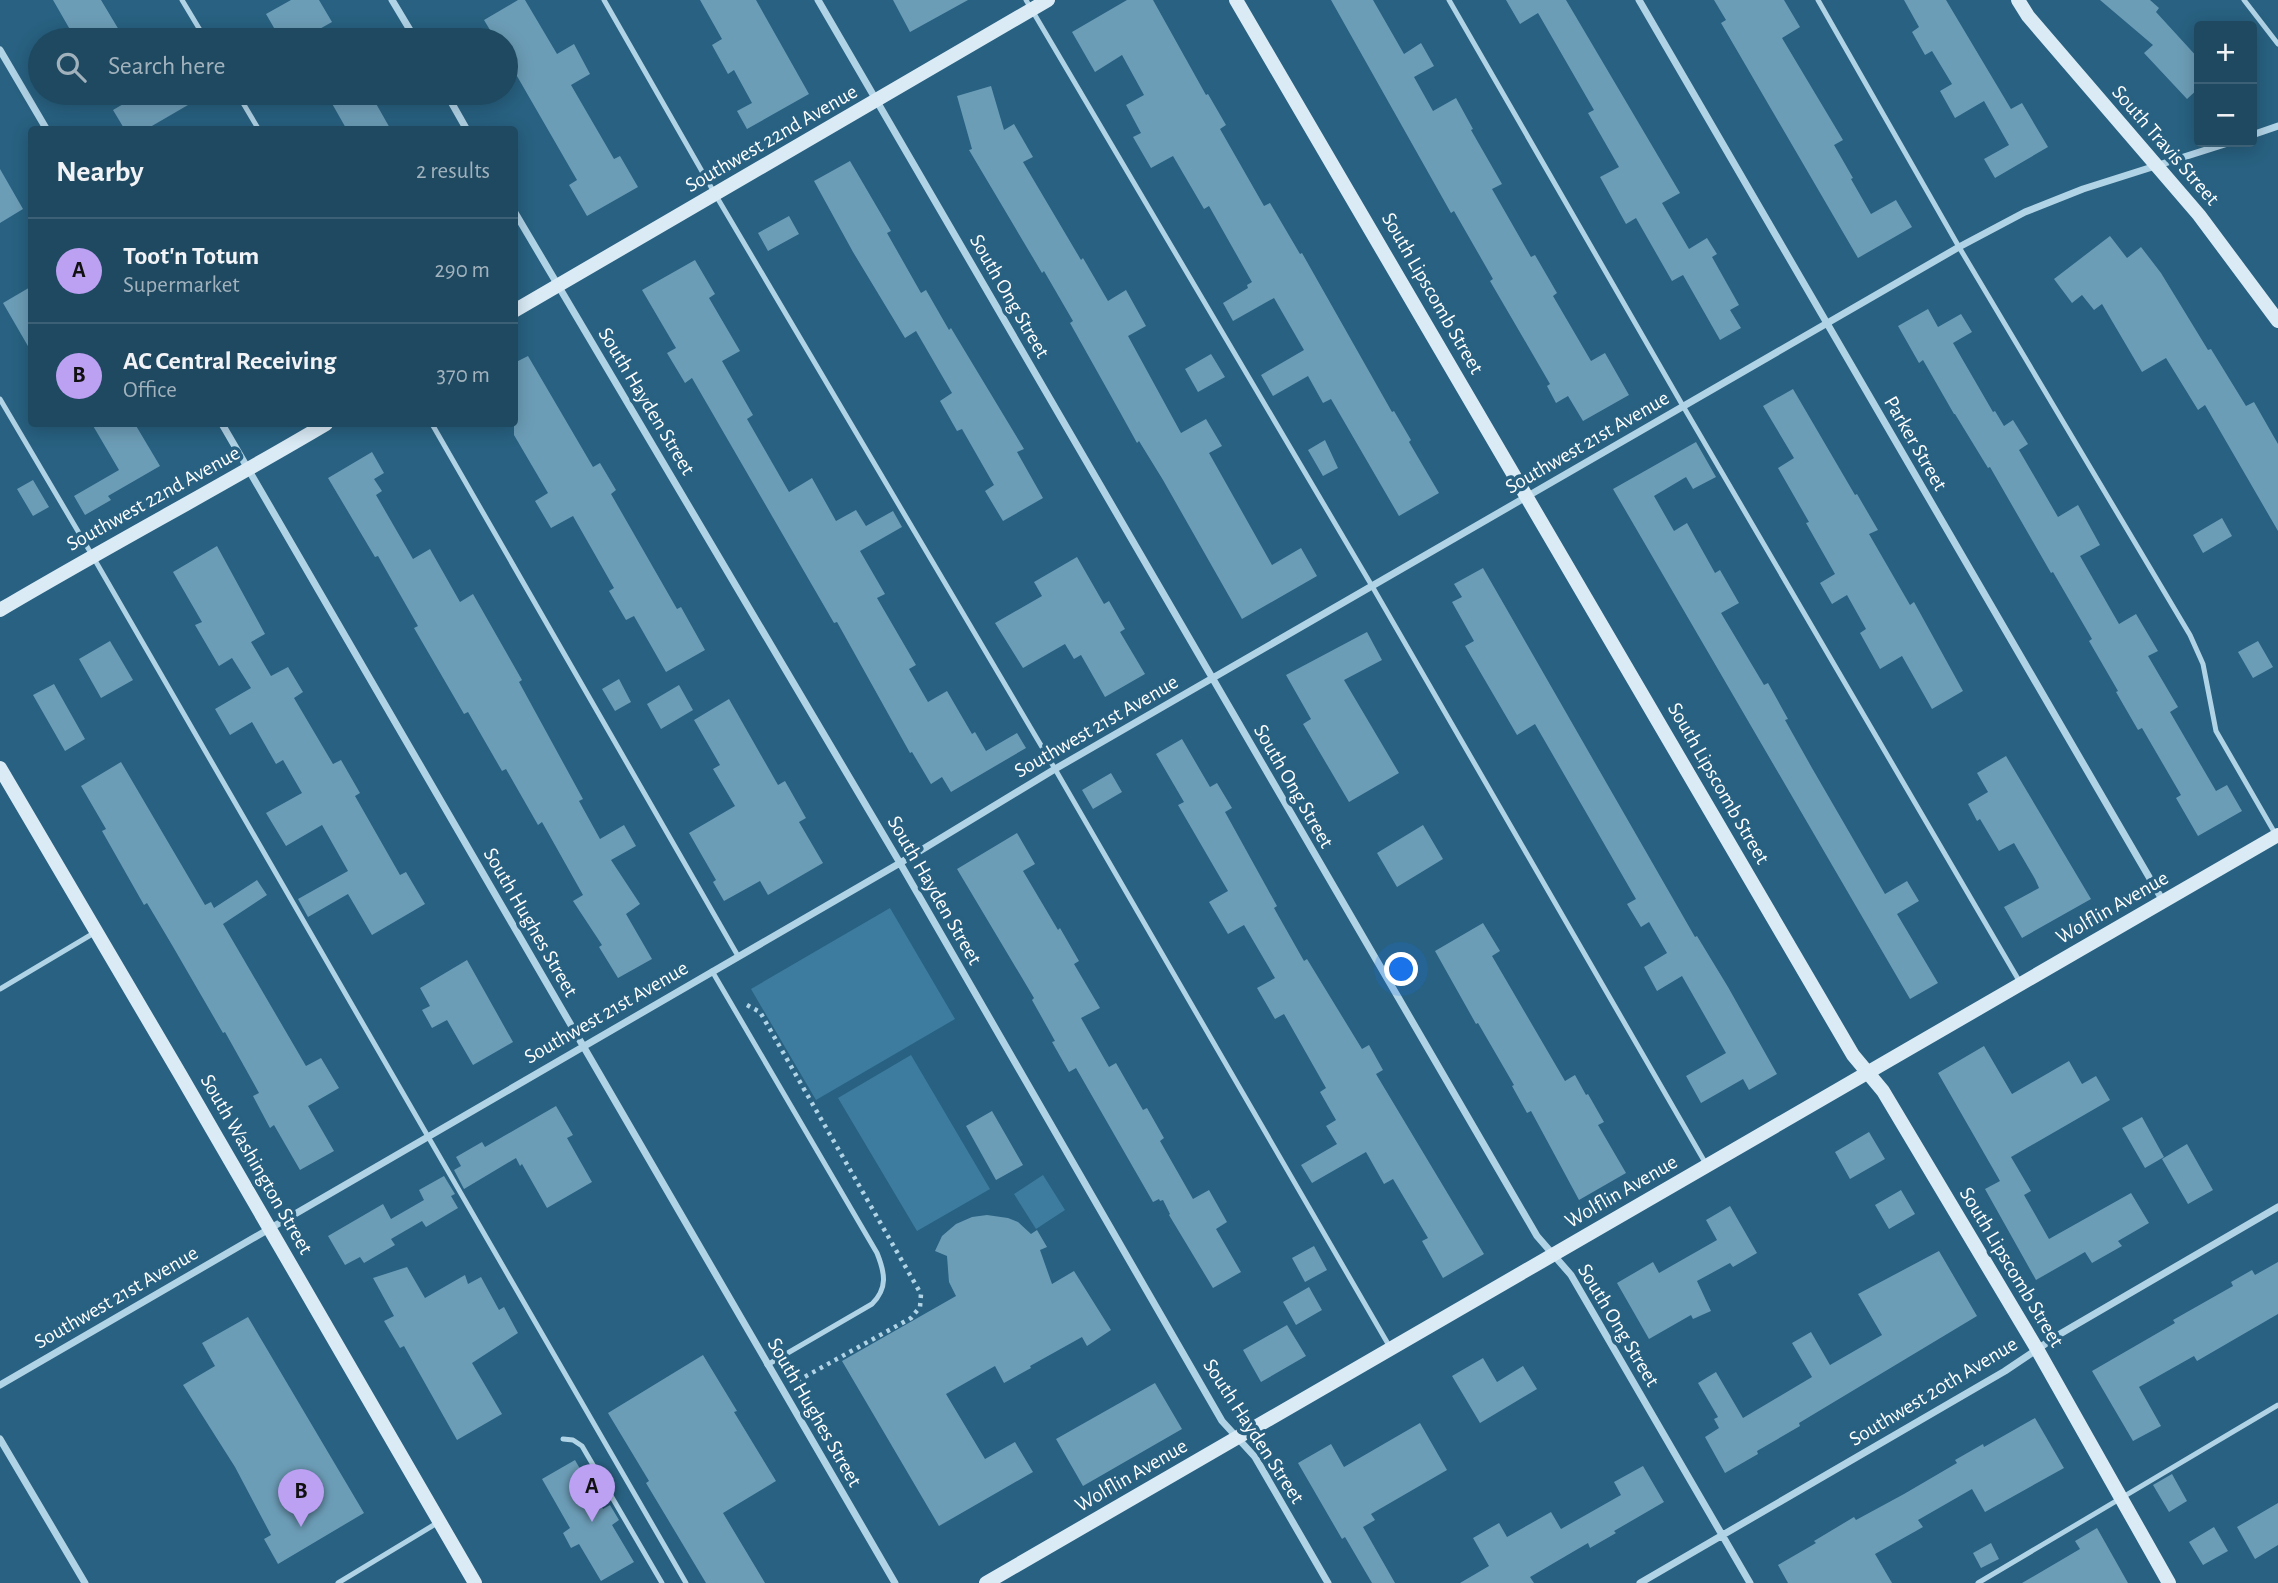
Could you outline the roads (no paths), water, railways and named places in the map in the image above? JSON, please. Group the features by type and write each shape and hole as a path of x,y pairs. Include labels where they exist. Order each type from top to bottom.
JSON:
{"main road":[{"name":"Southwest 22nd Avenue","path":"518,309 877,101 1029,5 1048,0"},
{"name":"South Lipscomb Street","path":"1236,0 1853,1055 1883,1091 2037,1349 2169,1583"},
{"name":"South Travis Street","path":"2018,0 2028,16 2199,215 2278,321"},
{"name":"Southwest 22nd Avenue","path":"0,610 92,555 249,470 321,427"},
{"name":"South Washington Street","path":"0,768 475,1583"},
{"name":"Wolflin Avenue","path":"986,1583 2277,836"}],"street":[{"path":"393,0 409,28"},
{"name":"South Ong Street","path":"818,0 1537,1237 1571,1275 1750,1583"},
{"name":"Parker Street","path":"1639,0 2163,902"},
{"path":"0,50 28,98"},
{"path":"32,105 45,126"},
{"path":"453,105 465,126"},
{"path":"2257,133 2278,126"},
{"name":"Southwest 21st Avenue","path":"0,1385 900,863 1211,678 1959,247 2025,212 2083,189 2215,147"},
{"name":"South Hayden Street","path":"518,218 900,863 1215,1409 1255,1457 1328,1583"},
{"name":"South Hughes Street","path":"224,427 895,1583"},
{"name":"Southwest 20th Avenue","path":"1640,1583 2005,1371 2037,1349 2278,1207"},
{"path":"0,1439 85,1583"}],"lane":[{"path":"182,0 199,28"},
{"path":"604,0 1391,1349"},
{"path":"1449,0 2021,984"},
{"path":"1818,0 1959,247 2190,635 2203,664 2216,731 2277,836"},
{"path":"2244,0 2278,44"},
{"path":"1029,5 1372,586 1707,1165"},
{"path":"244,105 257,126"},
{"path":"0,399 686,1583"},
{"path":"434,427 738,956"},
{"path":"0,989 97,931"},
{"path":"712,971 877,1253 883,1268 884,1283 880,1296 872,1304 767,1365"},
{"path":"1978,1583 2278,1405"},
{"path":"563,1439 573,1440 582,1446 662,1583"},
{"path":"338,1583 440,1522"}],"place":[{"name":"Toot'n Totum","path":"592,1522"},
{"name":"AC Central Receiving","path":"301,1527"}]}
